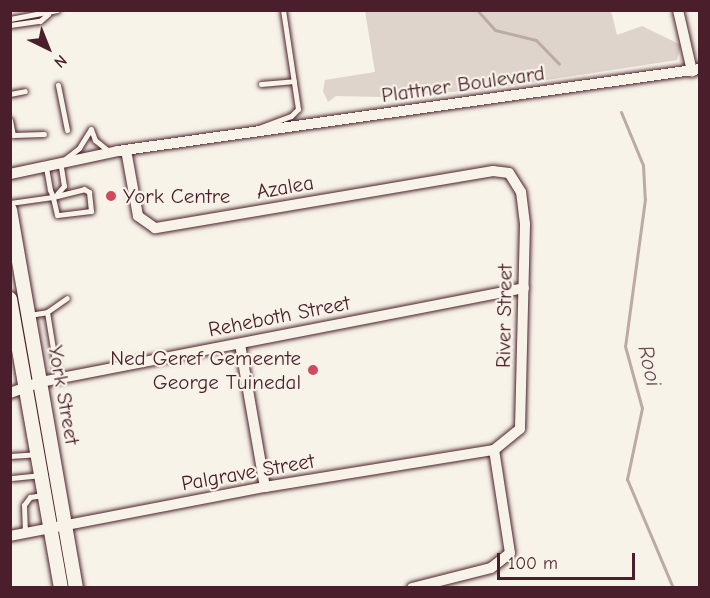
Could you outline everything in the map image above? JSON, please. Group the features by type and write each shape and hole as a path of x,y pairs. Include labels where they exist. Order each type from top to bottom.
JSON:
{"main road":[{"name":"York Street","path":"12,205 76,588"},
{"name":"York Street","path":"10,299 20,370 26,389 61,588"}],"street":[{"path":"678,10 695,70"},
{"name":"Plattner Boulevard","path":"60,164 231,136 695,70"},
{"name":"Plattner Boulevard","path":"10,174 112,153 127,153"},
{"name":"Azalea","path":"127,153 138,216 155,228 493,171 509,173"},
{"name":"River Street","path":"494,450 520,429 524,288 522,201 518,185 509,173"},
{"name":"Reheboth Street","path":"10,393 40,382 524,288"},
{"path":"240,344 265,487"},
{"path":"412,588 491,568 510,553 494,450"},
{"name":"Palgrave Street","path":"10,536 265,487 494,450"}],"lane":[{"path":"10,19 46,14 57,10"},
{"path":"249,134 258,125 296,114 294,81 283,10"},
{"path":"10,26 40,21 46,14"},
{"path":"261,84 294,81"},
{"path":"58,85 67,130"},
{"path":"10,94 25,91"},
{"path":"10,120 13,135 44,134"},
{"path":"64,186 60,164 79,148 91,129 95,140 112,153"},
{"path":"12,205 53,196 75,191 89,192 89,213 61,217 53,196 47,167"},
{"path":"64,186 75,191"},
{"path":"53,196 64,186"},
{"path":"29,315 47,312 67,298"},
{"path":"47,312 58,379"},
{"path":"10,456 37,453"},
{"path":"12,478 41,475"},
{"path":"25,533 26,500 44,495"}],"shaded area":[{"path":"365,11 611,11 617,35 642,26 681,45 677,60 489,89 383,97 336,96 328,102 323,91 325,80 375,72"}],"waterway":[{"name":"Rooi","path":"477,10 495,30 536,40 559,64"},
{"name":"Rooi","path":"621,112 643,165 645,199 625,346 642,408 627,479 673,588"}],"place":[{"name":"York Centre","path":"111,196"},
{"name":"Ned Geref Gemeente George Tuinedal","path":"313,370"}]}
